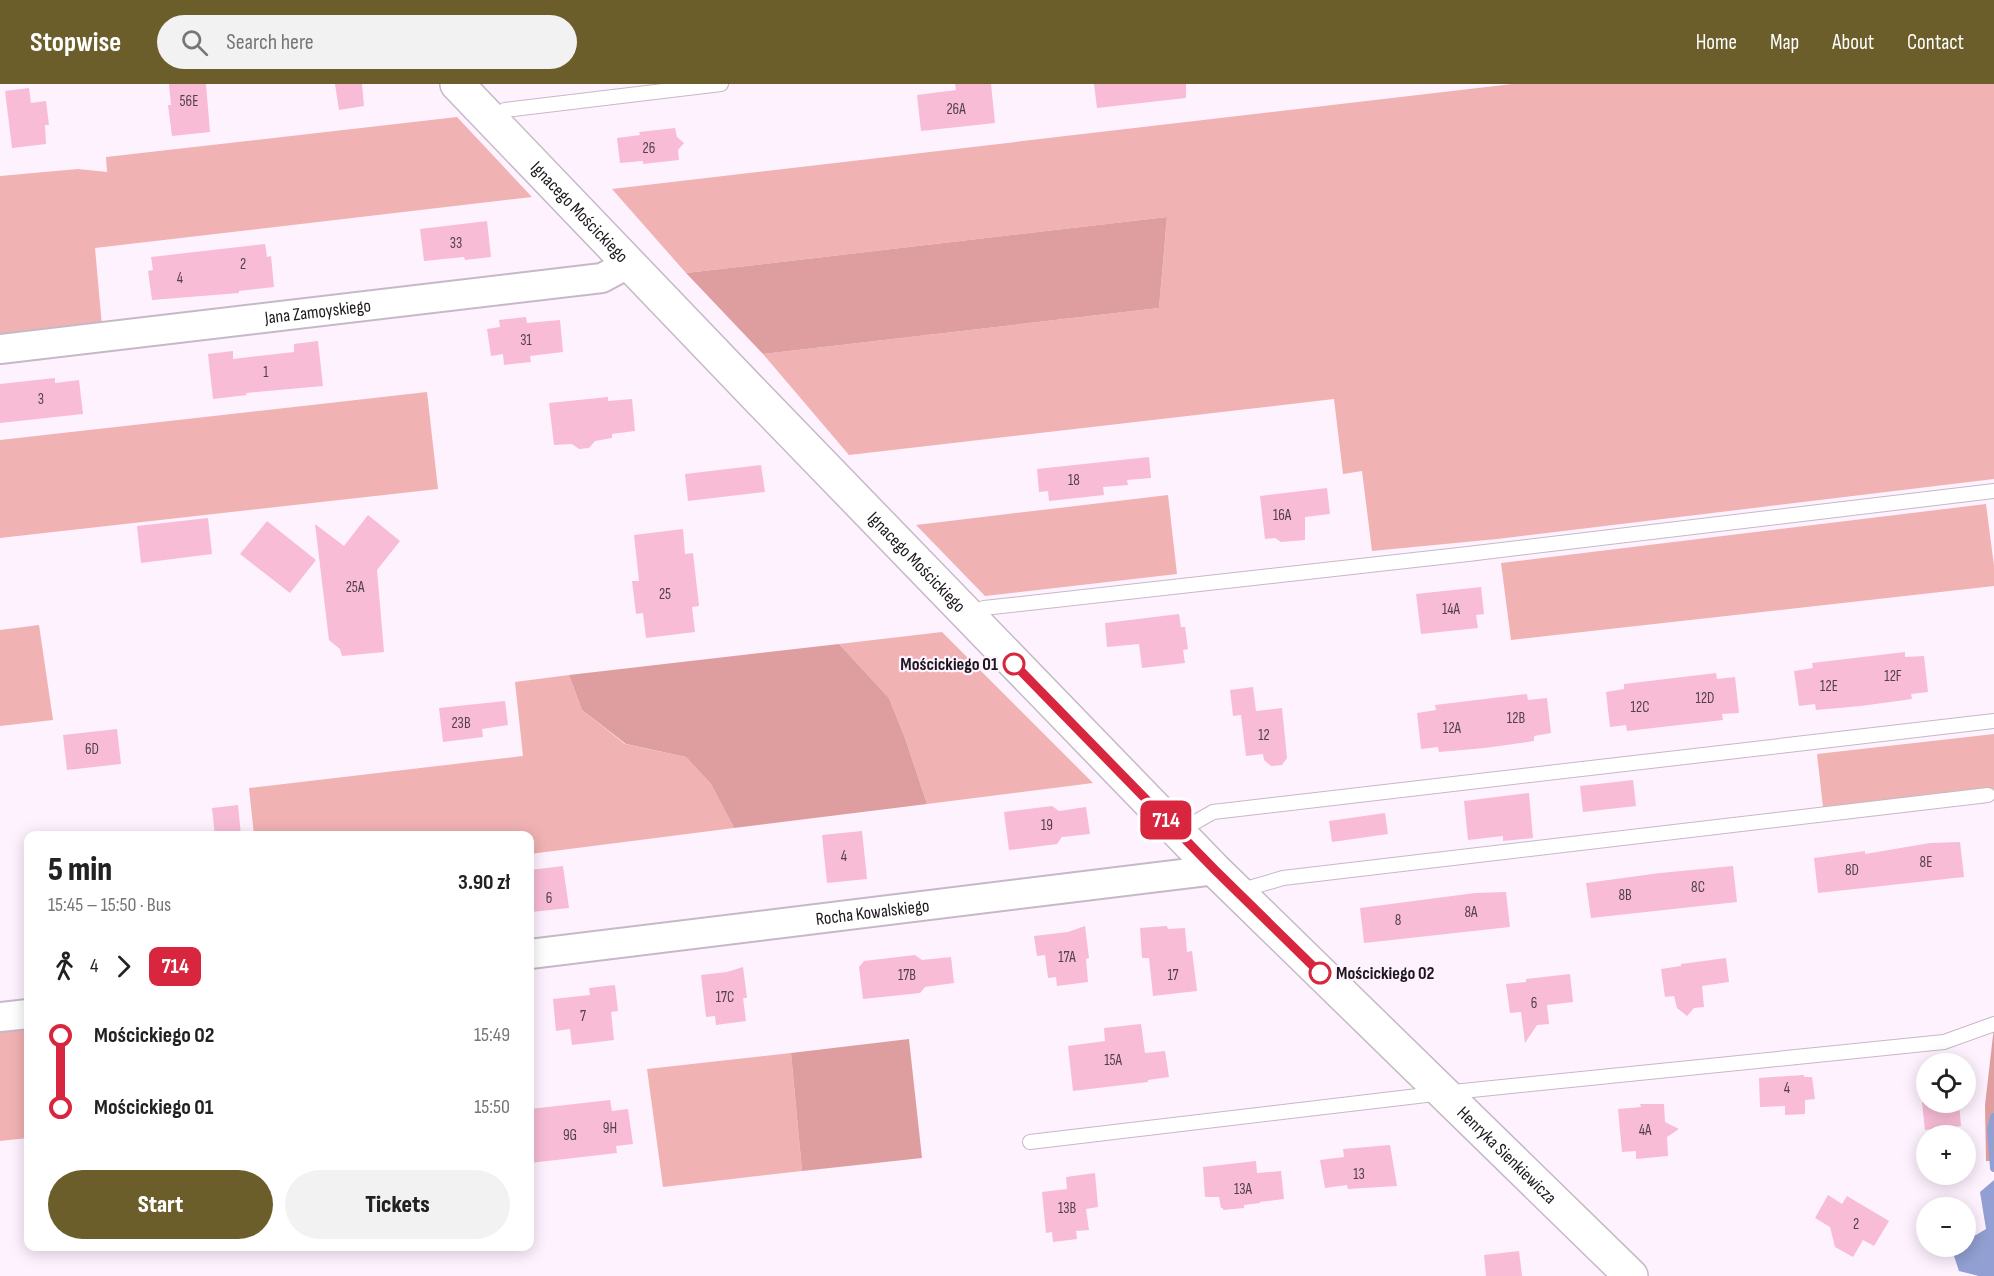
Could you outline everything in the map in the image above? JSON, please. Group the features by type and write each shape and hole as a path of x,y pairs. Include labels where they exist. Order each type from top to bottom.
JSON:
{"street":[{"name":"Ignacego Mościckiego","path":"458,84 1178,832 1382,1035"},
{"name":"Jana Zamoyskiego","path":"0,349 602,278 630,263"},
{"name":"Rocha Kowalskiego","path":"534,954 1226,881"},
{"path":"0,1017 24,1014"},
{"name":"Henryka Sienkiewicza","path":"1382,1035 1631,1276"}],"lane":[{"path":"491,119 505,110 721,84"},
{"path":"967,614 984,608 1994,491"},
{"path":"1178,832 1213,812 1994,721"},
{"path":"1226,881 1283,878 1988,795"},
{"path":"1030,1142 1443,1094 1944,1042 1994,1024"}],"shaded area":[{"path":"1512,84 1994,84 1994,479 1497,539 1372,551 1362,471 1343,474 1334,399 849,455 763,354 1159,308 1167,217 686,273 612,189"},
{"path":"457,117 532,197 95,248 102,326 0,338 0,176 78,169 107,172 106,157"},
{"path":"1167,217 1159,308 763,354 686,273"},
{"path":"427,392 438,489 0,538 0,440"},
{"path":"1168,495 1177,574 985,596 916,525"},
{"path":"1986,504 1994,566 1994,586 1511,640 1501,563"},
{"path":"39,625 53,720 0,726 0,630"},
{"path":"942,632 1093,783 927,804 889,698 839,644"},
{"path":"839,644 889,698 927,804 734,828 711,784 686,757 626,744 582,710 569,675"},
{"path":"569,675 582,710 625,744 686,757 711,784 734,828 534,853 534,831 254,831 249,788 523,756 515,682"},
{"path":"1994,734 1994,789 1823,807 1817,754"},
{"path":"24,1025 24,1138 0,1141 0,1028"},
{"path":"1994,1027 1994,1161 1986,1161 1985,1105"},
{"path":"909,1039 922,1158 802,1171 791,1053"},
{"path":"791,1053 802,1171 663,1187 647,1069"}],"water":[{"path":"1994,1180 1994,1276 1979,1276 1959,1271 1954,1257 1976,1257 1976,1235 1986,1229 1980,1192"}],"building":[{"path":"169,84 206,84 210,132 172,136 168,105 171,105"},
{"path":"335,84 362,84 364,106 339,110"},
{"path":"955,84 991,84 995,123 921,131 917,95 956,90"},
{"path":"1094,84 1186,84 1186,98 1097,108"},
{"path":"29,88 31,103 46,101 49,125 45,125 46,144 12,148 5,91"},
{"path":"675,128 677,137 684,143 678,150 679,160 643,164 643,161 620,163 617,138 640,135 639,132"},
{"path":"487,221 491,257 424,261 420,229"},
{"path":"265,244 267,257 271,256 274,287 239,291 239,293 152,300 148,271 153,270 151,257"},
{"path":"526,317 527,323 560,320 563,352 530,356 531,362 504,365 503,354 491,356 487,329 500,327 499,320"},
{"path":"318,341 323,386 246,393 247,395 213,399 208,354 233,351 233,359 294,352 294,344"},
{"path":"55,378 55,383 79,380 83,414 0,423 0,384"},
{"path":"608,397 608,401 632,399 635,431 612,434 612,438 595,441 589,448 579,449 572,444 554,445 549,403"},
{"path":"1149,457 1151,478 1127,480 1128,485 1103,487 1104,495 1049,501 1048,491 1039,492 1037,469"},
{"path":"761,465 765,492 688,501 685,474"},
{"path":"1327,488 1330,514 1305,517 1305,540 1281,542 1275,538 1265,539 1260,496"},
{"path":"368,515 400,541 377,570 384,652 342,656 340,649 329,640 315,524 344,546"},
{"path":"208,518 212,554 141,563 137,526"},
{"path":"267,521 316,560 290,593 240,554"},
{"path":"683,529 685,554 693,553 699,606 692,607 695,632 646,638 643,613 636,614 632,581 639,581 634,535"},
{"path":"1481,587 1484,614 1476,615 1478,628 1421,634 1416,594"},
{"path":"1179,614 1181,627 1185,627 1188,649 1183,650 1185,663 1142,668 1139,644 1107,647 1105,623"},
{"path":"1905,652 1905,657 1924,656 1928,692 1911,694 1912,699 1861,706 1816,710 1815,704 1799,706 1794,671 1813,668 1812,663"},
{"path":"1716,673 1717,679 1735,677 1739,713 1722,714 1723,720 1627,731 1626,725 1610,727 1606,692 1624,689 1624,684"},
{"path":"1253,687 1256,711 1282,708 1287,758 1282,765 1271,766 1264,760 1263,754 1246,756 1241,715 1233,716 1230,690"},
{"path":"1527,694 1528,700 1547,698 1551,733 1534,736 1534,741 1485,748 1439,752 1438,747 1421,749 1417,713 1436,710 1435,705"},
{"path":"505,701 508,725 482,729 483,737 443,742 439,708"},
{"path":"117,729 121,764 67,770 63,735"},
{"path":"1633,780 1636,806 1583,812 1580,786"},
{"path":"1529,793 1533,838 1503,841 1503,836 1468,840 1464,801"},
{"path":"238,805 241,831 214,831 212,808"},
{"path":"1052,806 1059,811 1086,807 1090,834 1062,837 1057,844 1009,850 1004,812"},
{"path":"1385,813 1388,834 1332,842 1329,821"},
{"path":"862,831 867,879 827,883 822,835"},
{"path":"1960,842 1964,877 1818,893 1814,858 1865,851 1865,854 1930,843"},
{"path":"563,866 569,908 534,912 534,870"},
{"path":"1733,866 1737,902 1591,918 1586,883"},
{"path":"1506,892 1510,927 1364,943 1360,908 1475,893"},
{"path":"1085,926 1089,958 1086,959 1088,982 1057,986 1056,977 1048,978 1045,955 1037,956 1034,936 1068,932"},
{"path":"1167,926 1168,929 1185,928 1187,952 1192,951 1197,991 1153,996 1149,958 1142,958 1140,928"},
{"path":"915,955 922,960 951,957 954,983 925,987 920,993 863,999 859,967 864,961"},
{"path":"1726,958 1729,982 1702,986 1704,1007 1694,1008 1687,1016 1677,1008 1674,996 1665,997 1661,969"},
{"path":"743,967 747,998 743,998 746,1021 716,1025 715,1016 706,1017 701,975 727,972"},
{"path":"1570,974 1573,1002 1547,1005 1549,1024 1537,1025 1525,1043 1521,1012 1510,1013 1506,984 1526,982 1526,979"},
{"path":"615,985 618,1011 611,1012 614,1040 572,1045 570,1029 556,1031 553,999 590,995 589,988"},
{"path":"1141,1024 1145,1053 1165,1051 1169,1077 1148,1080 1148,1082 1073,1091 1068,1046 1105,1041 1104,1028"},
{"path":"1804,1075 1804,1077 1812,1077 1815,1099 1805,1100 1805,1114 1785,1115 1785,1106 1760,1107 1759,1078"},
{"path":"610,1100 612,1111 628,1109 633,1144 616,1146 617,1153 534,1163 534,1109"},
{"path":"1640,1104 1664,1104 1665,1122 1679,1129 1667,1137 1668,1156 1636,1159 1636,1151 1622,1152 1618,1109 1641,1107"},
{"path":"1923,1113 1960,1113 1961,1125 1924,1125"},
{"path":"1390,1145 1397,1186 1348,1189 1347,1185 1325,1188 1320,1160 1344,1157 1343,1149"},
{"path":"1256,1161 1257,1173 1281,1171 1284,1199 1223,1210 1219,1197 1205,1197 1203,1167"},
{"path":"1095,1173 1098,1207 1086,1209 1089,1230 1076,1231 1077,1239 1053,1242 1052,1232 1046,1233 1042,1192 1067,1189 1066,1177"},
{"path":"1828,1195 1842,1204 1847,1196 1889,1221 1874,1246 1863,1240 1853,1257 1835,1247 1830,1227 1815,1218"},
{"path":"1519,1251 1522,1276 1486,1276 1484,1255"}],"waterway":[{"path":"1994,1117 1991,1130 1994,1168"}],"bus line":[{"name":"714","path":"1014,664 1215,870 1320,973"}],"place":[{"name":"Mościckiego 01","path":"1014,664"},
{"name":"Mościckiego 02","path":"1320,973"}]}
